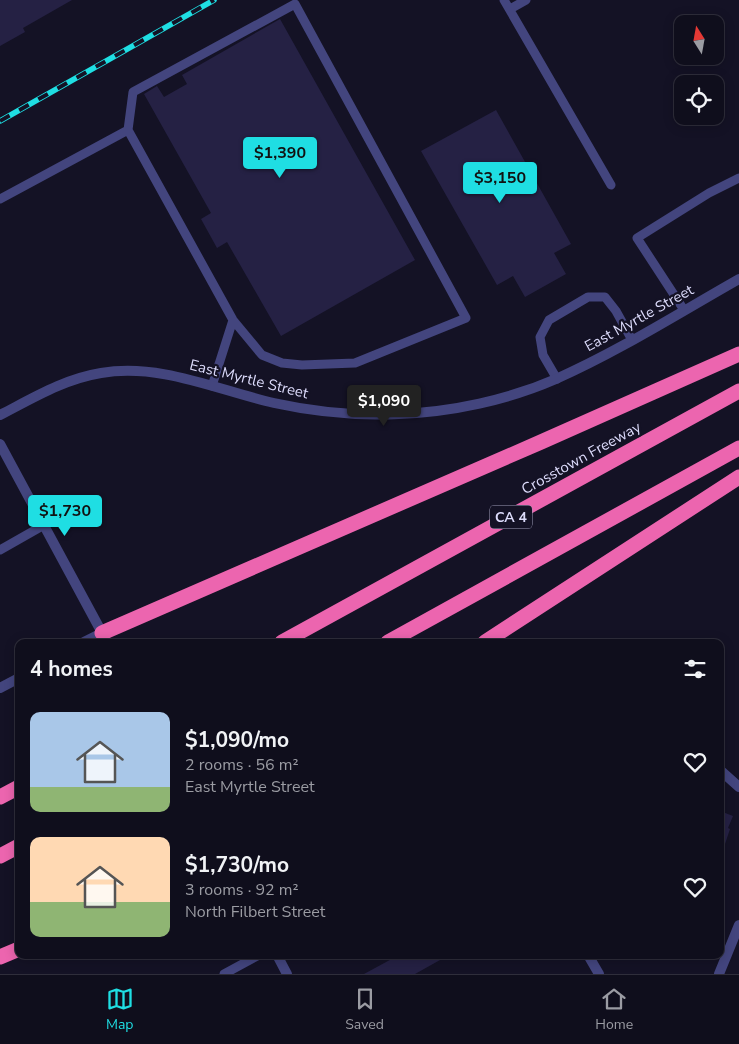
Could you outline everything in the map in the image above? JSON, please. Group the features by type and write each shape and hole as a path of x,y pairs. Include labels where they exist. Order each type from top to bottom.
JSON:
{"highway":[{"path":"105,638 739,354"},
{"name":"Crosstown Freeway","path":"287,639 739,391"},
{"path":"393,639 739,448"},
{"path":"490,639 739,477"},
{"path":"0,797 15,789"},
{"path":"0,856 15,848"},
{"path":"0,957 15,951"}],"street":[{"name":"East Myrtle Street","path":"0,415 52,387 102,373 127,371 157,372 274,403 315,411 399,414 439,411 473,405 514,394 557,379 595,361 739,279"},
{"path":"0,444 105,638"},
{"path":"0,688 15,680"},
{"path":"724,773 739,786"},
{"path":"719,974 739,925"},
{"path":"0,961 15,952"},
{"path":"279,959 287,974"},
{"path":"590,959 599,974"}],"lane":[{"path":"504,0 611,185"},
{"path":"510,9 526,0"},
{"path":"295,4 466,318 356,363 302,365 282,363 262,355 233,320 128,130 133,92 295,4"},
{"path":"0,199 128,130"},
{"path":"684,310 637,238 709,193 739,178"},
{"path":"557,379 543,355 540,336 549,320 588,297 605,297 616,311 632,340"},
{"path":"212,386 233,320"},
{"path":"0,550 44,525"},
{"path":"224,974 252,959"}],"building":[{"path":"0,0 72,0 23,28 25,32 0,46"},
{"path":"280,19 415,260 281,336 227,242 217,248 201,219 211,213 144,94 157,86 164,97 187,84 182,75"},
{"path":"496,110 571,244 554,253 566,274 525,297 513,276 497,285 421,151"},
{"path":"724,813 733,816 728,828 730,829 725,844"},
{"path":"392,959 442,959 415,974 364,974"}],"railway":[{"path":"0,121 214,0"}]}
